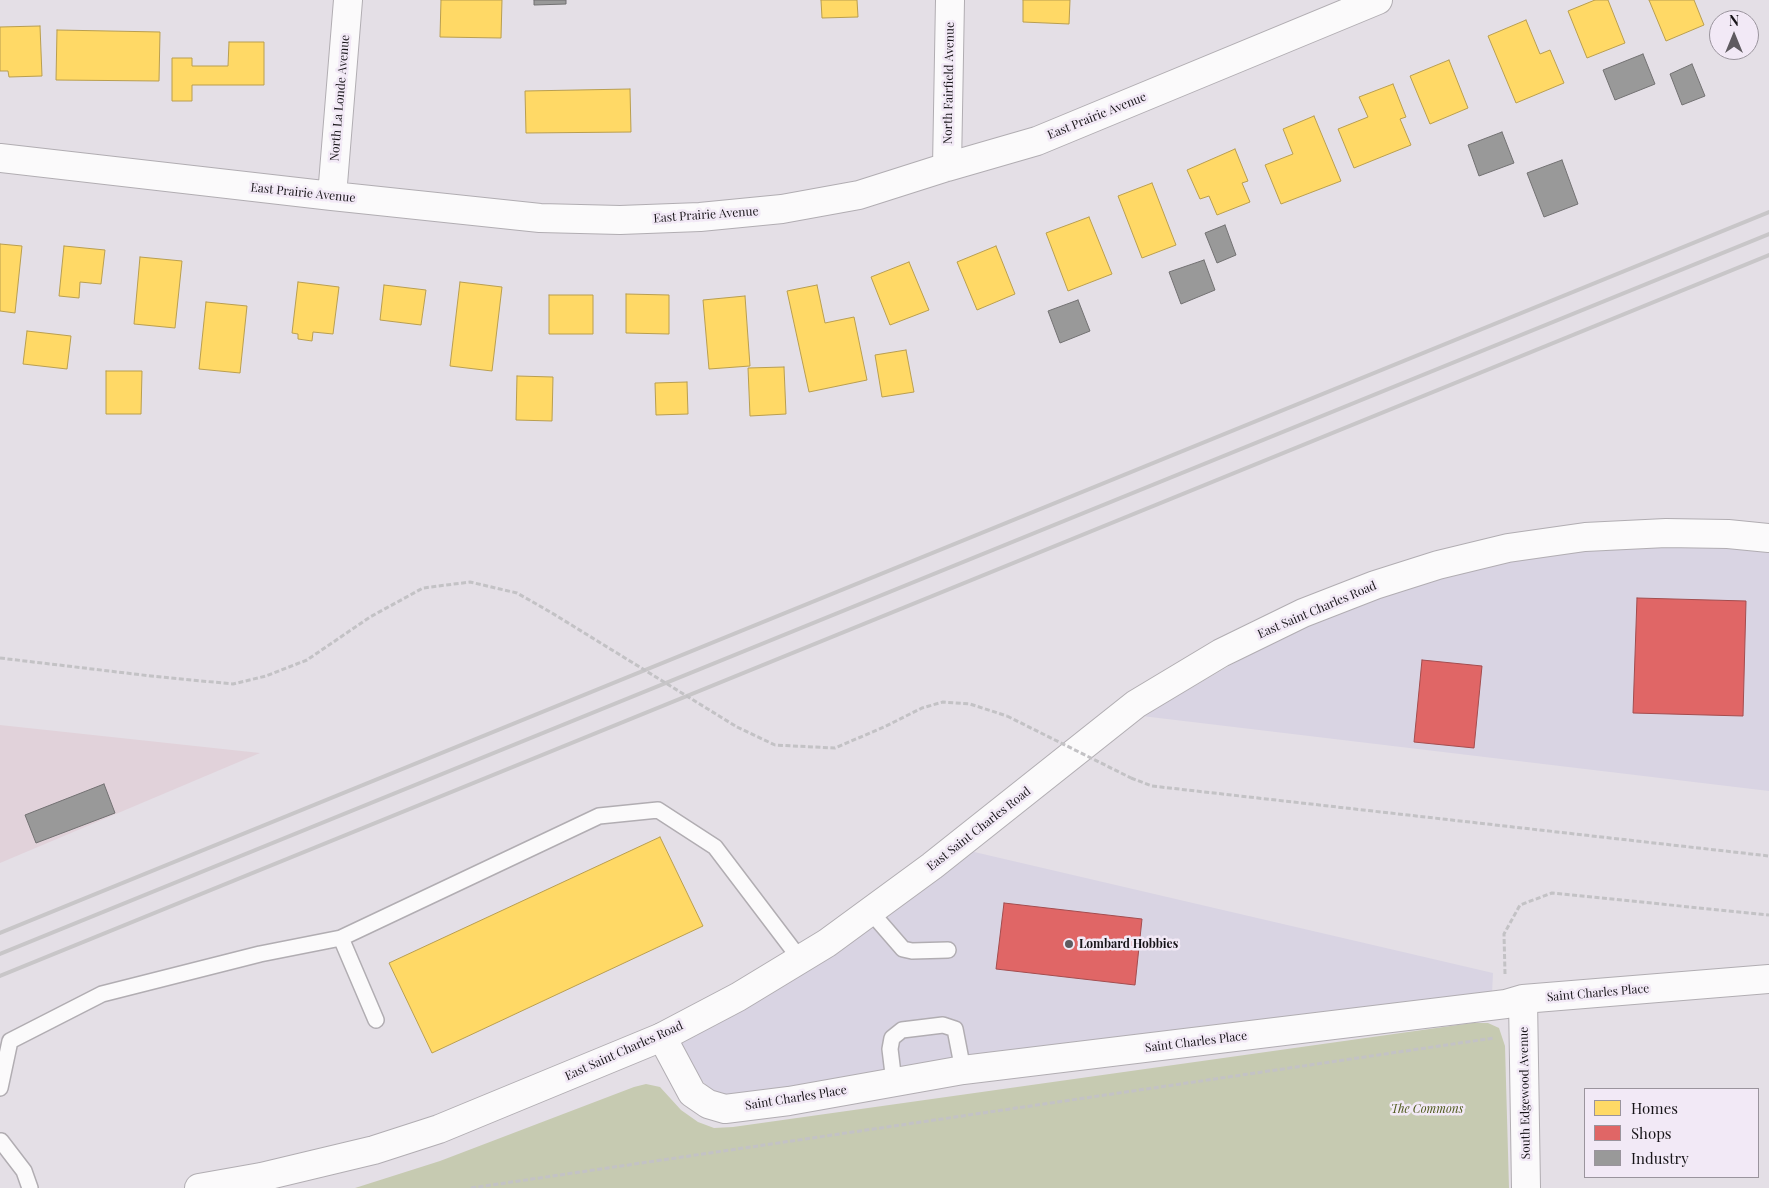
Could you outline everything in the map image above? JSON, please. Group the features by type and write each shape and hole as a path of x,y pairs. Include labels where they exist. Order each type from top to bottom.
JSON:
{"street":[{"name":"North La Londe Avenue","path":"332,196 348,0"},
{"name":"North Fairfield Avenue","path":"947,167 950,0"},
{"name":"East Prairie Avenue","path":"0,158 540,218 620,220 700,217 782,209 859,195 1037,140 1378,0"},
{"name":"East Saint Charles Road","path":"199,1188 261,1177 365,1152 439,1129 662,1037 738,997 827,942 994,818 1136,704 1221,653 1303,613 1375,585 1508,548 1585,537 1666,533 1728,534 1769,538"},
{"name":"Saint Charles Place","path":"662,1037 692,1093 708,1104 726,1108 789,1101 963,1070 1497,1005 1523,999 1769,979"},
{"name":"South Edgewood Avenue","path":"1523,999 1526,1188"}],"lane":[{"path":"0,1088 10,1041 102,994 260,954 342,938 599,816 658,810 715,847 800,959"},
{"path":"870,911 903,949 912,951 948,950"},
{"path":"342,938 376,1020"},
{"path":"894,1082 890,1049 892,1038 902,1030 943,1024 956,1029 963,1070"},
{"path":"0,1140 24,1171 30,1188"}],"path":[{"path":"0,658 233,684 266,676 307,660 370,617 423,588 470,582 517,593 736,727 775,745 835,748 922,708 943,702 970,704 1007,716 1131,778 1152,786 1769,856"},
{"path":"1505,978 1504,934 1520,906 1552,893 1769,915"},
{"path":"470,1188 1495,1038"}],"shaded area":[{"path":"1629,544 1728,545 1769,550 1769,791 1142,716 1278,638 1402,588 1533,554"},
{"path":"0,725 158,742 260,753 0,863"},
{"path":"970,851 1493,973 1492,994 735,1099 712,1093 699,1076 678,1039"}],"green space":[{"name":"The Commons","path":"1472,1023 1488,1023 1499,1028 1505,1046 1509,1188 355,1188 440,1161 646,1084 660,1087 681,1110 698,1122 714,1128 733,1127"}],"building: Homes":[{"path":"441,0 502,0 501,38 440,37"},
{"path":"821,0 857,0 858,17 822,18"},
{"path":"1023,0 1070,0 1069,24 1023,22"},
{"path":"1595,0 1608,0 1625,43 1587,58 1568,11"},
{"path":"1649,0 1694,0 1704,25 1666,41"},
{"path":"1526,20 1540,54 1550,50 1564,83 1516,103 1488,36"},
{"path":"40,26 42,76 9,77 8,71 0,71 0,27"},
{"path":"57,30 160,32 159,81 56,80"},
{"path":"229,42 264,42 264,85 192,85 192,101 172,101 172,58 192,58 192,66 228,66"},
{"path":"1449,60 1468,108 1430,124 1410,76"},
{"path":"1393,84 1406,117 1400,119 1411,145 1354,168 1338,129 1368,117 1359,97"},
{"path":"630,89 631,132 526,133 525,91"},
{"path":"1314,116 1341,181 1281,204 1265,165 1293,154 1283,129"},
{"path":"1235,149 1248,181 1242,183 1250,202 1217,215 1209,196 1200,199 1187,170"},
{"path":"1152,183 1176,245 1142,258 1118,196"},
{"path":"1089,217 1112,274 1068,291 1046,233"},
{"path":"0,244 22,246 15,313 0,311"},
{"path":"64,246 105,250 101,284 80,282 79,298 59,296"},
{"path":"996,246 1015,294 977,310 957,262"},
{"path":"140,257 182,261 175,328 134,324"},
{"path":"909,262 929,310 890,325 871,277"},
{"path":"298,282 339,287 333,334 313,332 312,341 298,339 298,334 292,333"},
{"path":"460,282 502,287 492,371 450,366"},
{"path":"384,285 426,290 421,325 380,320"},
{"path":"817,285 825,323 854,317 867,380 809,392 787,291"},
{"path":"626,294 669,295 669,334 626,333"},
{"path":"549,295 593,295 593,334 549,334"},
{"path":"745,296 750,366 709,369 703,300"},
{"path":"206,302 247,306 240,373 199,369"},
{"path":"27,331 71,336 67,369 23,364"},
{"path":"906,350 914,392 882,397 875,355"},
{"path":"784,367 786,414 750,416 748,368"},
{"path":"106,371 142,371 141,414 106,414"},
{"path":"517,376 553,377 552,421 516,420"},
{"path":"687,382 688,414 656,415 655,383"},
{"path":"660,837 703,926 432,1053 389,963"}],"building: Shops":[{"path":"1637,598 1746,601 1743,716 1633,713"},
{"path":"1422,660 1482,666 1474,748 1414,742"},
{"name":"Lombard Hobbies","path":"1004,903 1142,919 1135,985 996,969"}],"building: Industry":[{"path":"534,0 566,0 566,4 534,5"},
{"path":"1643,54 1655,84 1615,100 1603,70"},
{"path":"1692,64 1705,96 1682,105 1670,74"},
{"path":"1502,132 1514,163 1479,176 1468,145"},
{"path":"1562,160 1578,204 1544,217 1527,173"},
{"path":"1225,225 1236,255 1217,263 1205,233"},
{"path":"1204,260 1215,290 1181,304 1169,272"},
{"path":"1078,300 1090,331 1060,343 1048,311"},
{"path":"104,784 115,813 36,843 25,815"}],"railway":[{"path":"0,933 1769,212"},
{"path":"0,954 1769,234"},
{"path":"0,976 1769,255"}],"place":[{"name":"Lombard Hobbies","path":"1069,944"}]}
